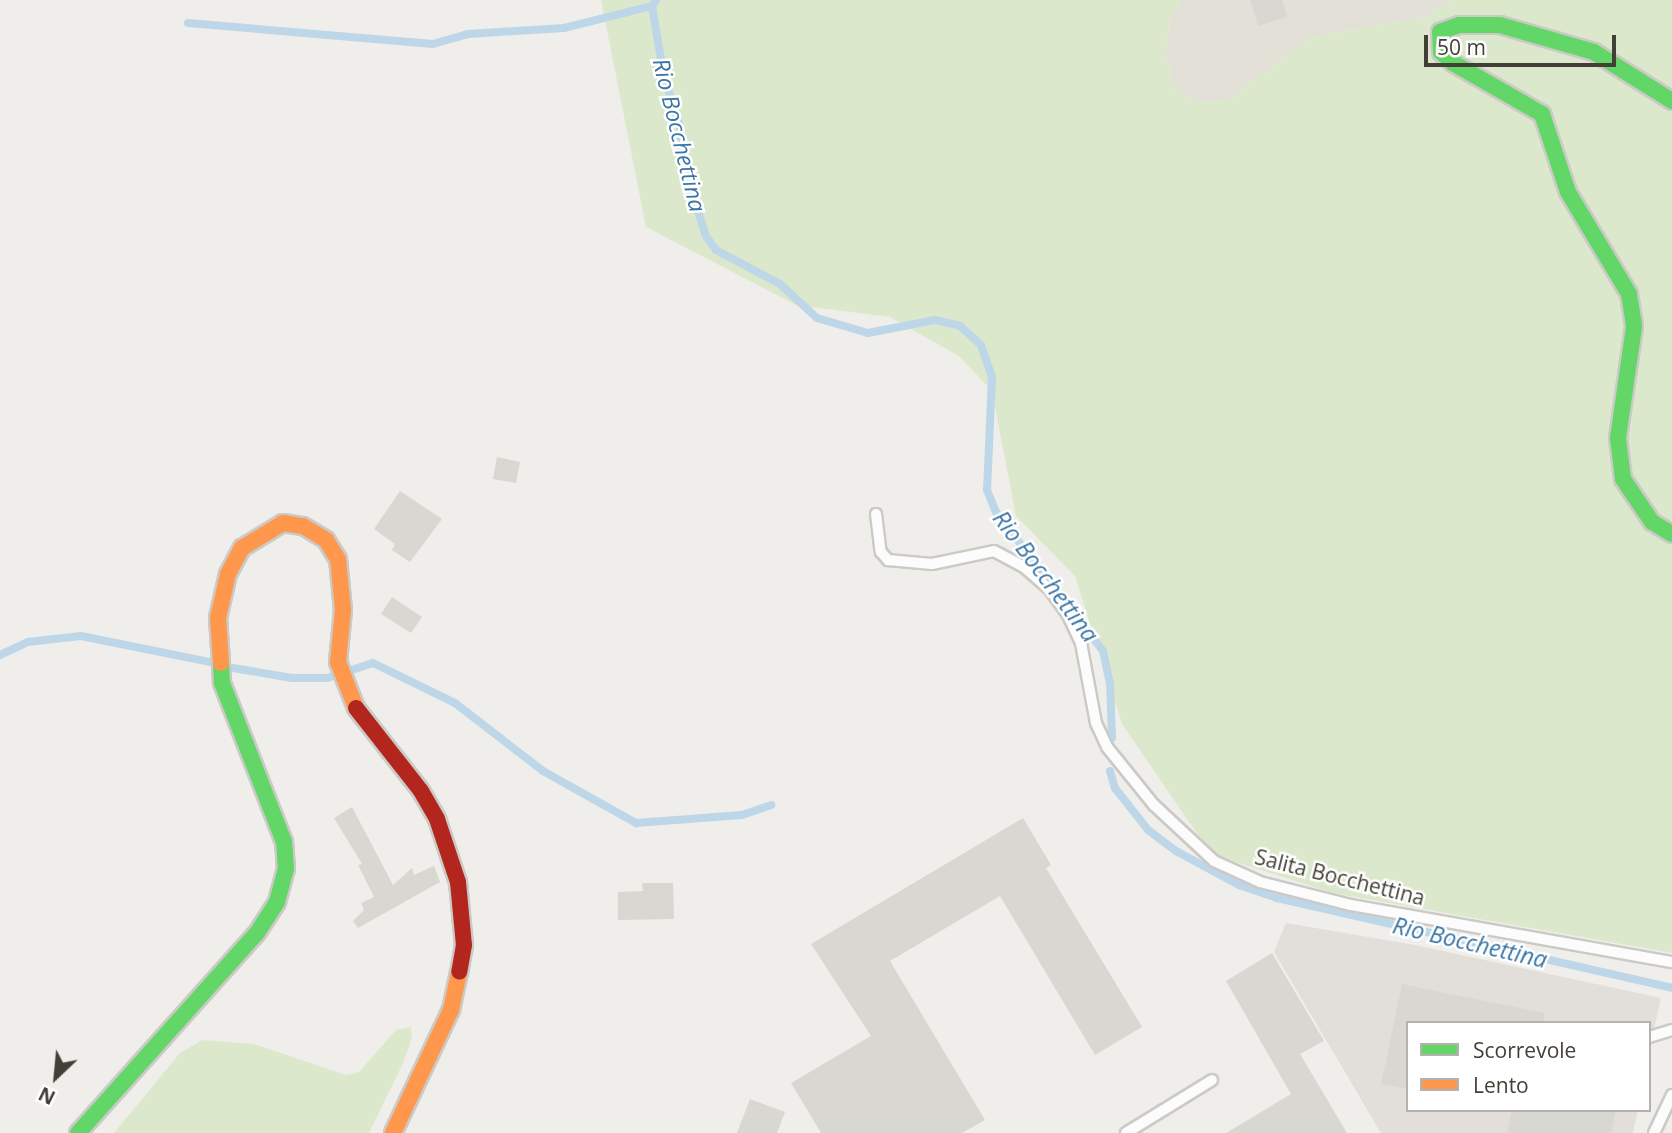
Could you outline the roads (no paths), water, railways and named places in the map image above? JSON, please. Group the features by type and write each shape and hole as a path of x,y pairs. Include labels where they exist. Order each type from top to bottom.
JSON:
{"street":[{"path":"1672,101 1594,52 1500,25 1459,25 1440,32 1440,52 1453,64 1542,114 1568,192 1629,294 1634,327 1618,438 1623,479 1652,522 1672,534"},
{"path":"78,1133 257,933 276,902 286,869 284,842 222,682 218,618 228,574 242,548 283,523 303,526 326,540 338,559 344,597 338,662 356,710 421,791 437,819 458,882 464,945 451,1010 393,1133"}],"lane":[{"name":"Salita Bocchettina","path":"876,514 881,552 888,560 932,564 994,551 1024,567 1050,590 1067,612 1081,643 1096,723 1107,747 1154,805 1213,861 1260,882 1339,902 1672,962"},
{"path":"1651,1036 1672,1030"},
{"path":"1126,1133 1212,1080"},
{"path":"1654,1133 1672,1095"}],"waterway":[{"name":"Rio Bocchettina","path":"656,0 652,6 664,77 680,126 682,163 706,236 716,250 780,284 817,318 868,333 935,320 960,326 981,345 992,377 987,490 996,512 1103,651 1110,683 1112,738"},
{"path":"188,23 433,44 468,34 564,28 652,6"},
{"path":"0,655 28,642 81,636 215,663"},
{"path":"227,667 292,678 327,678 373,663 455,703 543,771 636,823 742,815 771,805"},
{"name":"Rio Bocchettina","path":"1110,771 1115,788 1148,830 1176,851 1239,885 1277,898 1672,988"}]}
